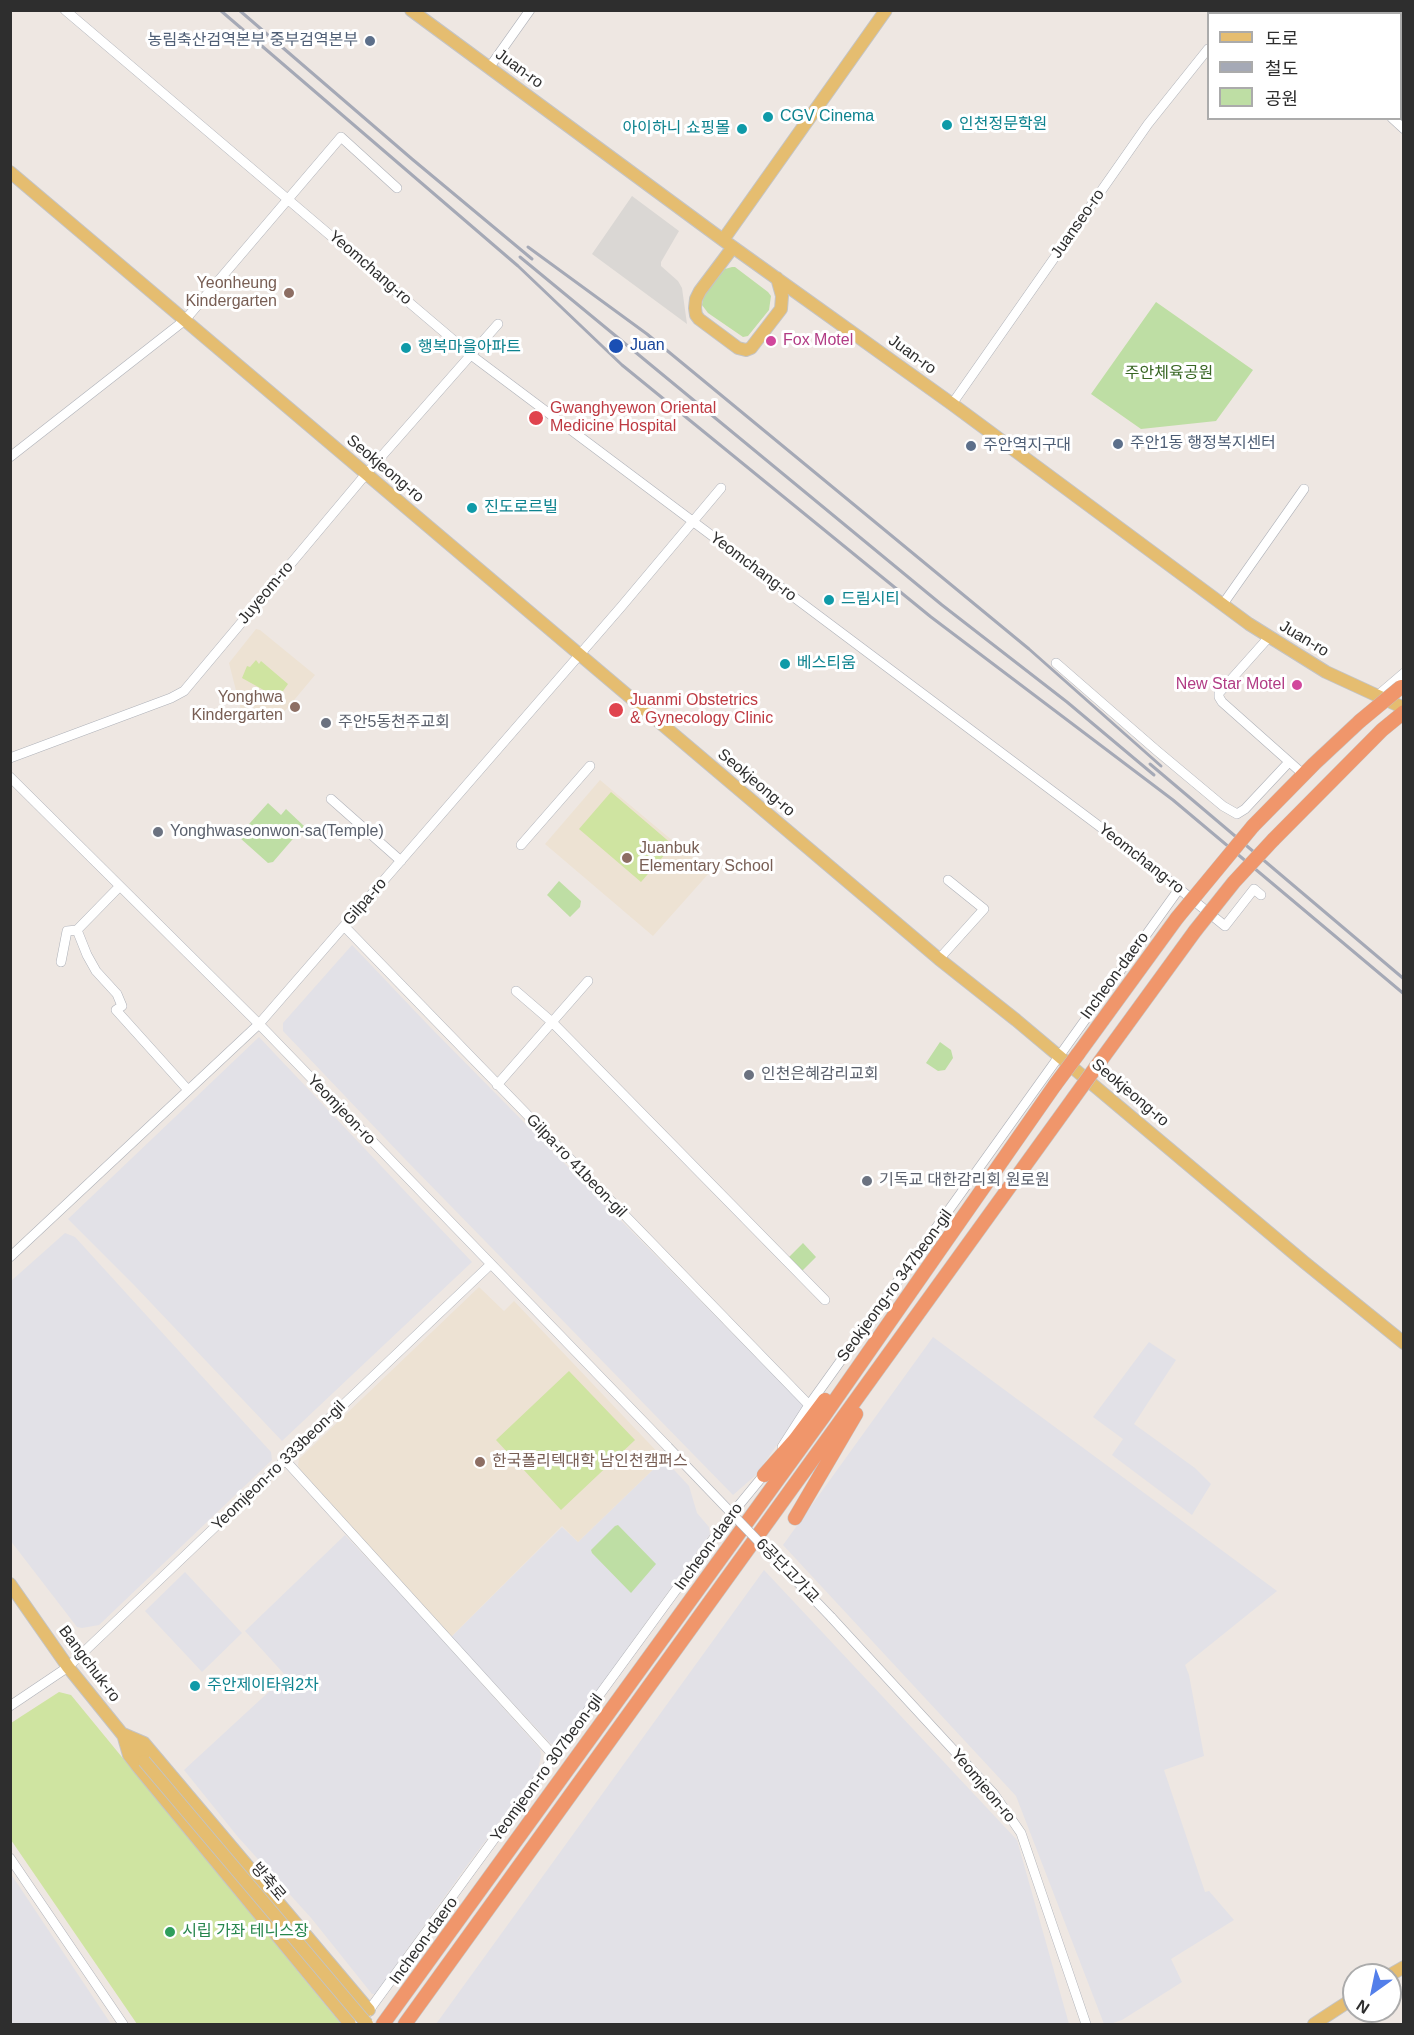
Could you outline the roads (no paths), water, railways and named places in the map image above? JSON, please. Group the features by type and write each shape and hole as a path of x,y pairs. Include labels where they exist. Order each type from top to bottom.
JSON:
{"highway":[{"path":"1303,774 1403,682"},
{"name":"Incheon-daero","path":"405,2025 1195,932 1234,882 1273,840 1404,710"},
{"name":"Incheon-daero","path":"383,2025 887,1328 1055,1085 1177,918 1253,826 1303,774"},
{"path":"764,1475 795,1440 846,1371 887,1328"},
{"path":"795,1518 900,1340"}],"main road":[{"path":"777,278 783,303 781,309 751,348 746,350 738,348 696,315 696,299 728,243 886,10"},
{"name":"Juan-ro","path":"414,11 1222,604 1269,637 1326,672 1404,710"},
{"name":"Seokjeong-ro","path":"10,172 939,959 1058,1055 1304,1263 1404,1342"},
{"name":"Bangchuk-ro","path":"10,1584 68,1667 144,1761"},
{"path":"123,1734 144,1743 365,2019"},
{"path":"123,1734 129,1755 139,1768 350,2025"},
{"name":"방축로","path":"144,1761 365,2019"},
{"path":"1314,2025 1342,2006"}],"street":[{"name":"Yeomchang-ro","path":"65,10 471,355 1069,803 1225,926 1254,890 1261,895"},
{"path":"489,68 530,10"},
{"name":"Juanseo-ro","path":"952,404 1148,124 1207,51"},
{"path":"10,457 185,320 341,137 397,188"},
{"name":"Juyeom-ro","path":"10,758 179,695 366,474 372,470 498,324"},
{"name":"Gilpa-ro","path":"10,1257 259,1024 580,655 721,488"},
{"path":"1222,604 1304,489"},
{"path":"1269,637 1219,693 1219,697 1303,774"},
{"path":"1056,663 1223,806 1237,814 1245,809 1289,762"},
{"path":"1377,696 1403,682"},
{"path":"521,845 590,766"},
{"name":"Yeomjeon-ro","path":"10,777 259,1024 668,1447"},
{"path":"331,798 401,861"},
{"path":"939,959 984,909 948,880"},
{"path":"61,962 67,931 77,930 120,886"},
{"name":"Seokjeong-ro 347beon-gil","path":"730,1516 764,1475 809,1405 1179,889"},
{"name":"Gilpa-ro 41beon-gil","path":"344,926 809,1405"},
{"path":"77,930 96,971 117,994 122,1006 116,1010 188,1090"},
{"path":"497,1085 588,981"},
{"path":"516,991 552,1022 825,1300"},
{"name":"Yeomjeon-ro 333beon-gil","path":"10,1706 68,1667 491,1264"},
{"name":"6공단고가교","path":"668,1447 831,1617"},
{"path":"285,1460 555,1757"},
{"name":"Yeomjeon-ro 307beon-gil","path":"365,2019 730,1516"},
{"name":"Yeomjeon-ro","path":"831,1617 994,1794 1021,1833 1086,2025"},
{"path":"10,1857 123,2025"}],"railway":[{"path":"220,10 518,266 622,365 931,617 1173,800 1404,994"},
{"path":"239,10 532,259"},
{"path":"528,247 647,334 1029,649 1161,766"},
{"path":"520,257 942,605 1067,702 1154,775"},
{"path":"1150,764 1404,979"}],"place":[{"name":"농림축산검역본부 중부검역본부","path":"370,41"},
{"name":"CGV Cinema","path":"768,117"},
{"name":"인천정문학원","path":"947,125"},
{"name":"아이하니 쇼핑몰","path":"742,129"},
{"name":"Yeonheung Kindergarten","path":"289,293"},
{"name":"Fox Motel","path":"771,341"},
{"name":"Juan","path":"616,346"},
{"name":"행복마을아파트","path":"406,348"},
{"name":"Gwanghyewon Oriental Medicine Hospital","path":"536,418"},
{"name":"주안1동 행정복지센터","path":"1118,444"},
{"name":"주안역지구대","path":"971,446"},
{"name":"진도로르빌","path":"472,508"},
{"name":"드림시티","path":"829,600"},
{"name":"베스티움","path":"785,664"},
{"name":"New Star Motel","path":"1297,685"},
{"name":"Yonghwa Kindergarten","path":"295,707"},
{"name":"Juanmi Obstetrics & Gynecology Clinic","path":"616,710"},
{"name":"주안5동천주교회","path":"326,723"},
{"name":"Yonghwaseonwon-sa(Temple)","path":"158,832"},
{"name":"Juanbuk Elementary School","path":"627,858"},
{"name":"인천은혜감리교회","path":"749,1075"},
{"name":"기독교 대한감리회 원로원","path":"867,1181"},
{"name":"한국폴리텍대학 남인천캠퍼스","path":"480,1462"},
{"name":"주안제이타워2차","path":"195,1686"},
{"name":"시립 가좌 테니스장","path":"170,1932"}],"park label":[{"name":"주안체육공원","path":"1169,374"}]}
